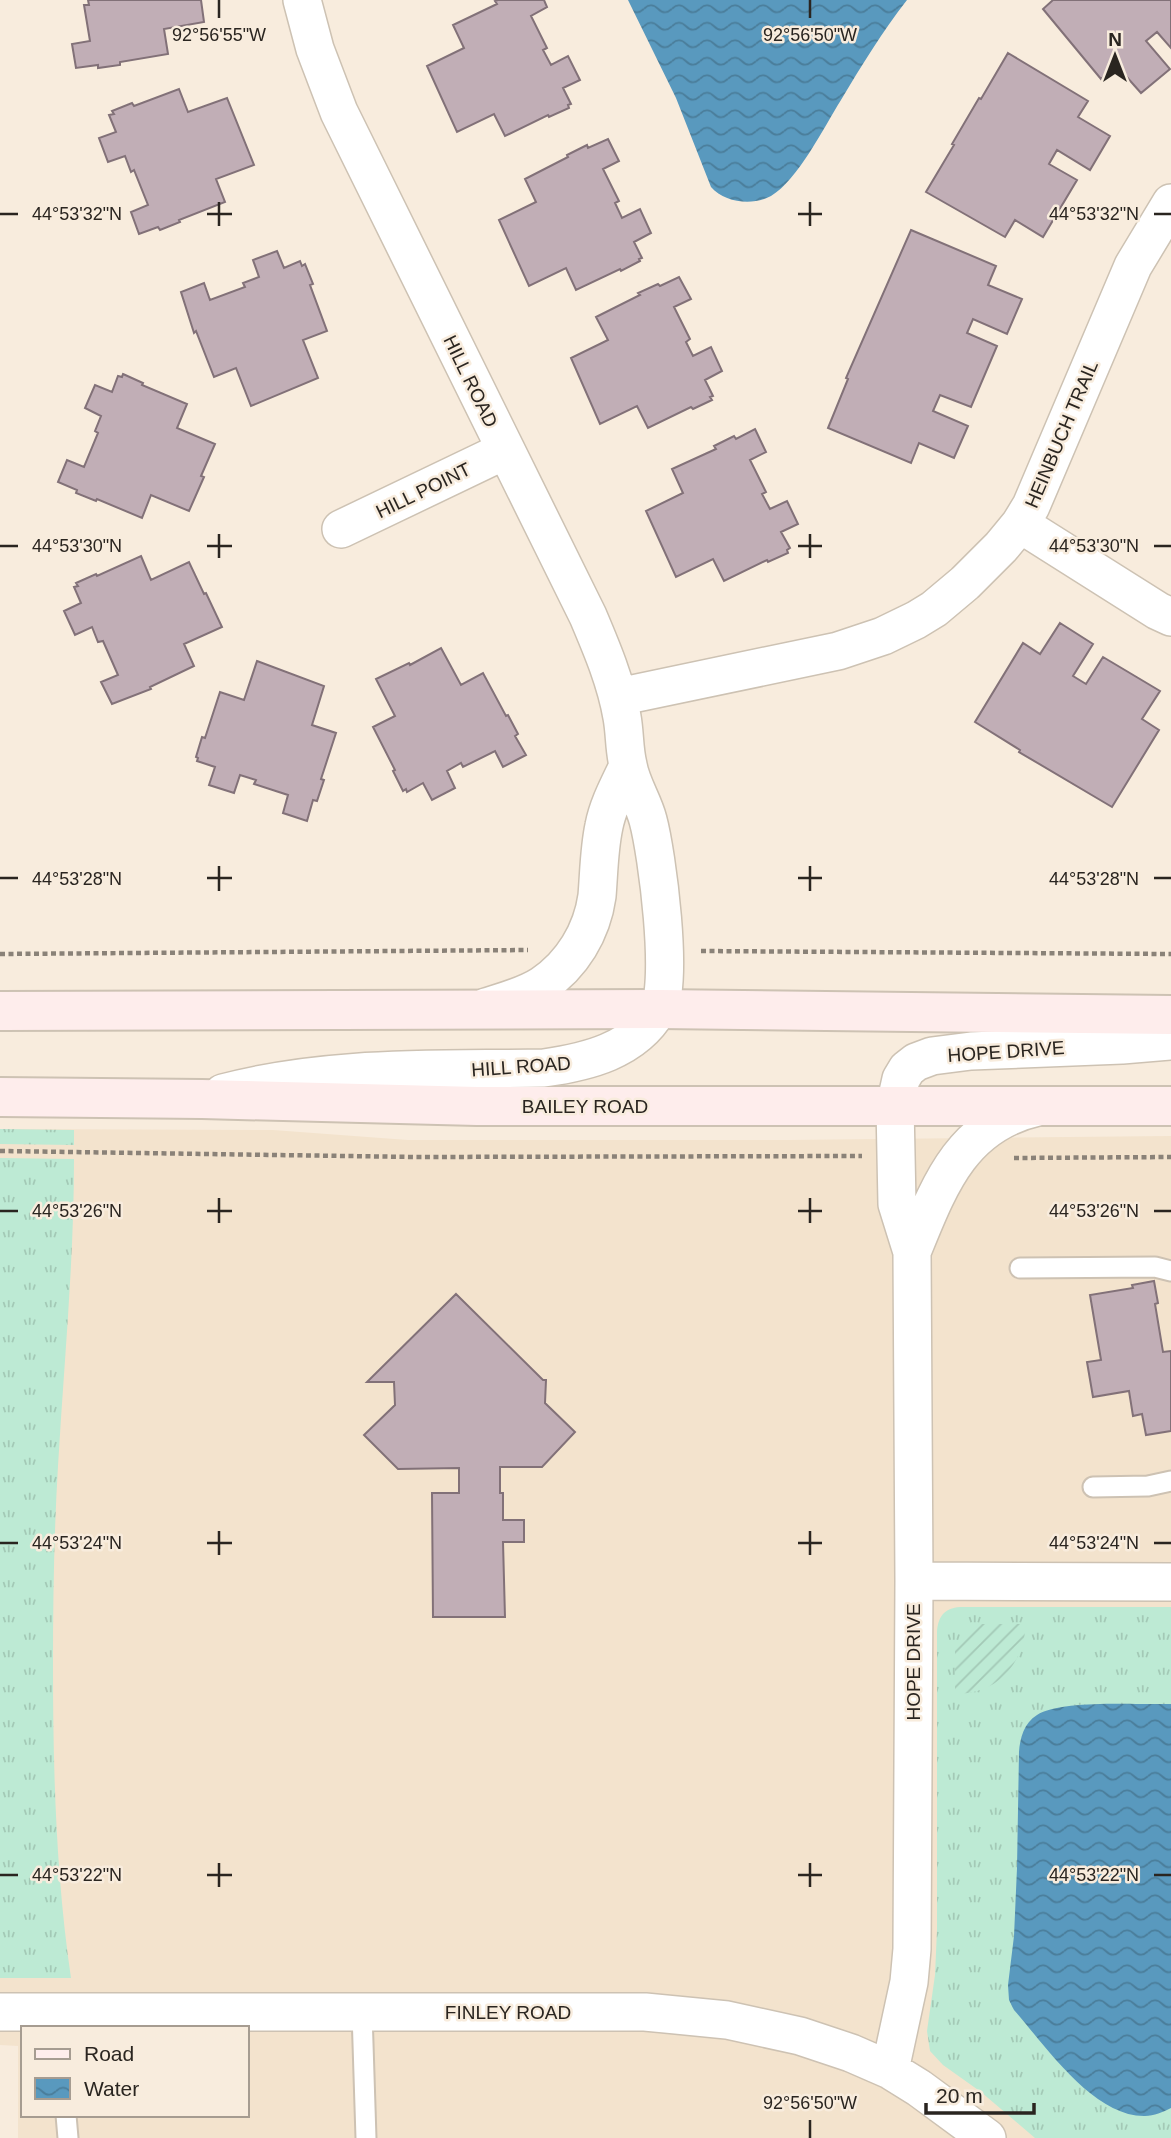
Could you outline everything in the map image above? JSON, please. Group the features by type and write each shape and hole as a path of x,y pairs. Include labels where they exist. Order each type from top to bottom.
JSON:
{"main road":[{"path":"0,1011 659,1009 1171,1015"},
{"name":"BAILEY ROAD","path":"0,1097 477,1106 1171,1106"}],"street":[{"name":"HILL ROAD","path":"202,1099 258,1084 314,1075 570,1065 612,1051 630,1041 659,1009 664,993 665,968 656,858 648,818 628,765 623,719 606,659 588,616 338,112 318,59 302,0"},
{"name":"HEINBUCH TRAIL","path":"618,697 838,651 883,636 916,620 949,597 1001,547 1031,506 1133,266 1171,204"},
{"name":"HILL POINT","path":"341,529 506,450"},
{"path":"1020,524 1171,617"},
{"name":"HILL ROAD","path":"482,1009 541,986 578,950 591,925 605,822 628,765"},
{"name":"HOPE DRIVE","path":"890,2070 909,1982 912,1949 912,1252 897,1205 895,1106 901,1079 907,1069 916,1062 932,1056 971,1051 1171,1041"},
{"name":"HOPE DRIVE","path":"912,1252 940,1186 949,1169 968,1146 1000,1121 1018,1112 1043,1106"},
{"path":"914,1581 1171,1582"},
{"name":"FINLEY ROAD","path":"0,2012 64,2020 362,2012 645,2012 727,2020 800,2036 851,2053 890,2070 942,2103 987,2138"}],"lane":[{"path":"1020,1268 1155,1267 1171,1270"},
{"path":"1093,1487 1148,1486 1171,1481"},
{"path":"362,2012 366,2138"},
{"path":"66,2117 68,2138"}],"path":[{"path":"0,954 530,950"},
{"path":"723,951 1171,954"},
{"path":"0,1151 429,1157 895,1156"},
{"path":"1005,1158 1171,1157"}],"shaded area":[{"path":"0,1129 273,1130 408,1140 1171,1136 1171,2138 18,2138 18,2046 0,2045"}],"green space":[{"path":"0,1129 74,1130 74,1145 0,1144"},
{"path":"0,1158 74,1159 71,1274 58,1466 53,1642 56,1823 71,1978 0,1978"},
{"path":"960,1607 1171,1607 1171,2138 1035,2138 981,2092 943,2065 930,2051 927,2031 935,1975 937,1930 937,1632 943,1614"},
{"path":"972,1624 1026,1624 1024,1639 1014,1664 996,1683 970,1693 955,1694 955,1640 961,1641 972,1631"}],"water":[{"path":"628,0 907,0 872,49 810,152 791,178 771,196 748,202 731,200 711,187 676,98"},
{"path":"1171,1704 1171,2108 1145,2116 1126,2113 1107,2105 1089,2092 1055,2059 1014,2010 1009,2000 1017,1868 1019,1752 1022,1736 1029,1722 1048,1710 1082,1705"}],"building":[{"path":"88,0 201,0 204,22 164,29 168,54 120,62 120,65 76,68 72,44 90,41 84,5 89,5"},
{"path":"544,0 547,7 531,16 547,48 543,50 551,65 568,56 580,80 563,88 571,104 568,105 569,108 505,136 494,114 457,132 427,66 464,48 453,25 497,4 495,1"},
{"path":"1053,0 1171,0 1171,48 1157,32 1146,41 1170,69 1141,93 1117,66 1101,79 1043,9"},
{"path":"1008,53 1088,101 1078,117 1110,136 1090,170 1057,150 1049,164 1077,180 1043,237 1015,220 1005,237 926,192 979,98 981,99"},
{"path":"179,89 188,112 227,98 254,165 216,179 225,202 160,230 158,227 139,234 131,212 148,205 134,170 131,172 125,156 108,162 99,138 116,132 109,115 114,114 112,111 132,103 134,106"},
{"path":"608,139 619,161 603,169 619,201 615,203 622,218 640,209 651,233 634,242 642,258 621,271 620,269 576,290 566,268 529,286 499,220 536,202 525,179 587,145 588,148"},
{"path":"911,230 996,266 988,285 1022,299 1007,334 973,319 967,333 997,346 971,407 940,395 933,411 968,426 954,458 919,443 911,463 828,428 848,379 846,378"},
{"path":"277,251 284,268 300,261 302,266 305,264 327,331 303,340 318,378 251,406 236,368 214,377 196,331 194,333 181,292 204,283 210,300 245,287 243,283 259,277 253,260"},
{"path":"679,277 691,299 674,307 690,339 686,342 693,356 711,347 722,371 705,380 713,396 710,397 712,400 648,428 637,406 600,424 571,358 608,340 596,317 640,295 638,293"},
{"path":"123,374 187,404 177,428 215,444 189,511 151,495 142,518 76,493 77,490 58,482 67,460 84,467 98,433 95,431 101,416 85,408 95,385 112,392 118,376 122,377"},
{"path":"755,429 766,452 750,460 766,492 762,494 770,509 787,501 798,524 781,532 790,548 788,553 724,581 713,559 676,577 646,511 683,493 672,469 716,449 714,446 734,436 736,439"},
{"path":"141,556 151,580 189,562 222,627 184,644 194,666 150,687 151,689 112,704 101,682 118,675 103,641 98,642 92,627 75,635 64,611 81,603 74,587 78,586 76,583"},
{"path":"1060,623 1093,644 1073,676 1086,684 1103,657 1160,691 1142,719 1159,730 1112,807 1019,752 1020,750 975,722 1023,643 1040,654"},
{"path":"441,648 461,685 483,673 518,734 515,736 526,755 503,767 495,751 463,767 461,763 447,771 455,788 432,800 423,783 407,792 406,789 403,791 373,727 395,716 376,679"},
{"path":"257,661 324,686 312,725 336,733 321,779 324,780 317,801 313,800 307,821 283,813 288,795 254,784 256,780 240,775 234,793 209,785 215,767 197,761 202,737 205,738 220,692 244,700"},
{"path":"1154,1281 1163,1352 1171,1351 1171,1431 1146,1435 1142,1414 1133,1416 1129,1391 1093,1397 1087,1362 1101,1360 1090,1295 1133,1288 1132,1285"},
{"path":"456,1294 546,1380 545,1403 575,1432 542,1467 500,1467 503,1520 524,1520 524,1542 503,1542 505,1617 433,1617 432,1493 459,1493 459,1468 398,1469 364,1435 395,1405 394,1382 367,1382"}]}
